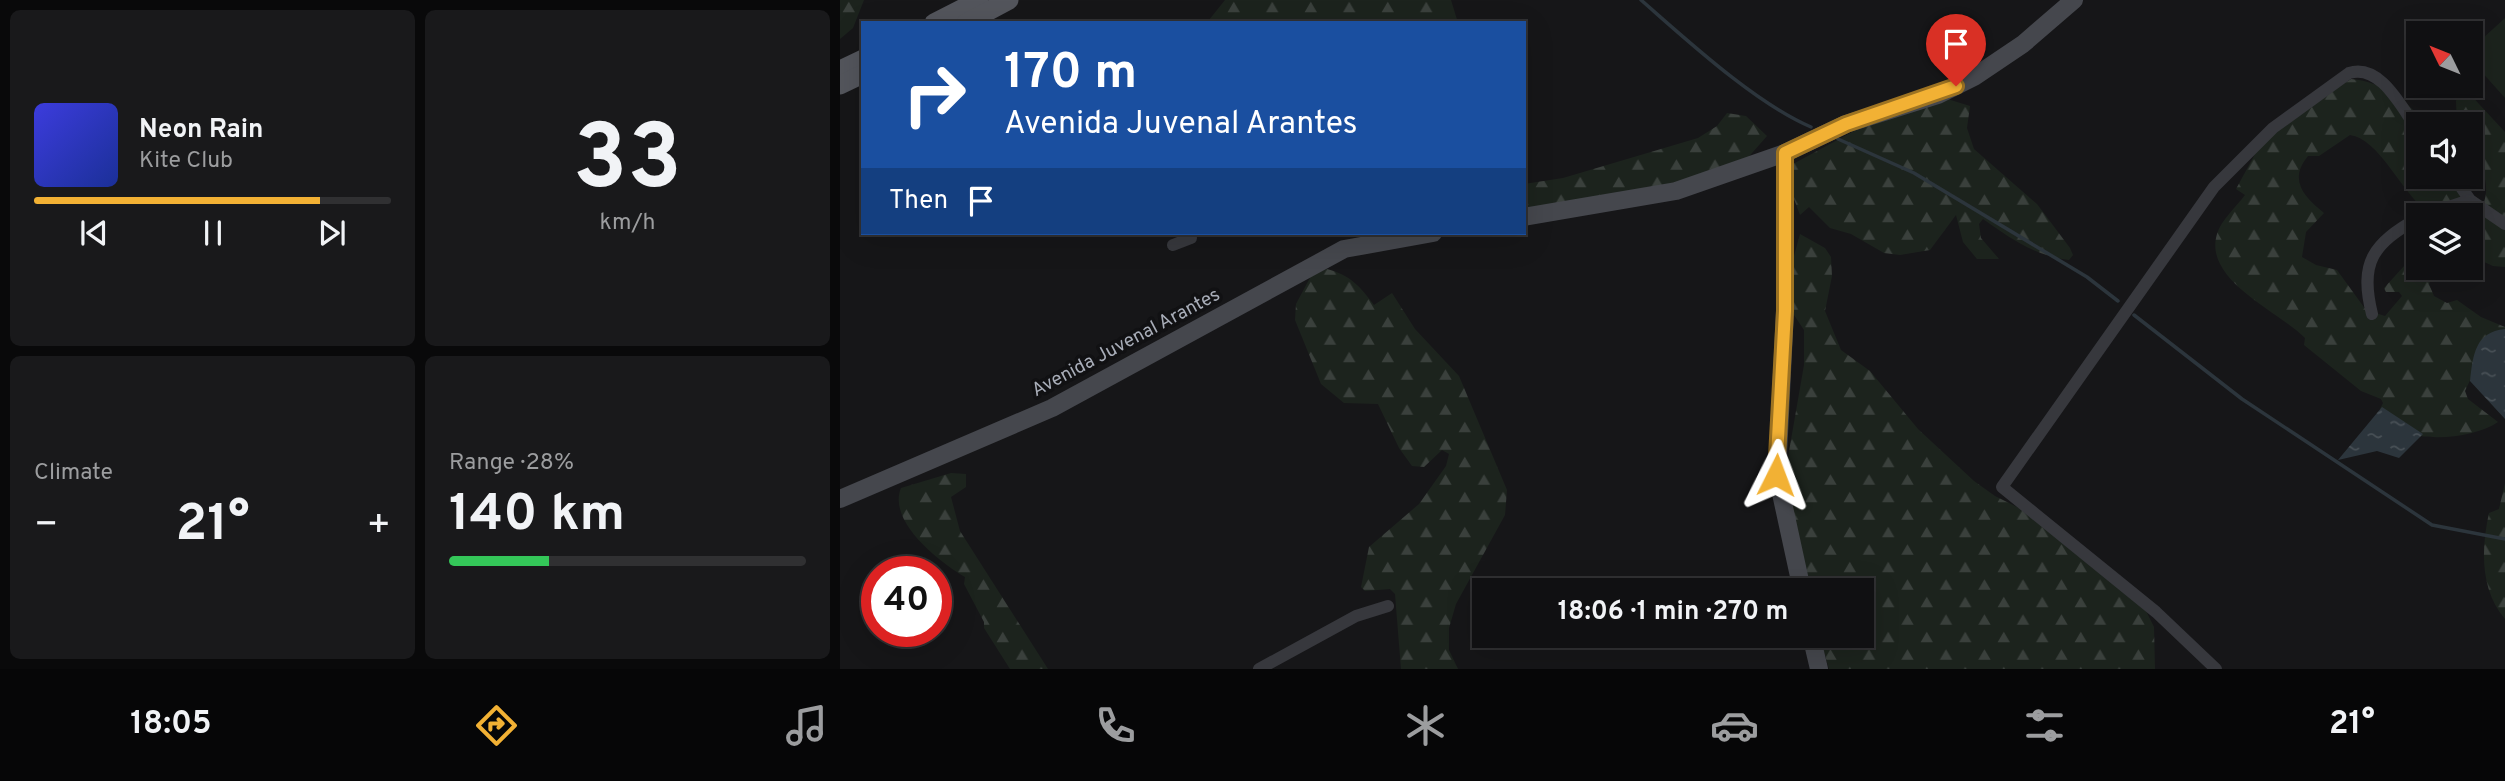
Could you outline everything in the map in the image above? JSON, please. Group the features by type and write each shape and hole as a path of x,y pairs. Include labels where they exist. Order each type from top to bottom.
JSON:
{"main road":[{"path":"938,21 979,0"},
{"path":"970,21 1009,0"},
{"path":"840,70 861,60"},
{"path":"840,85 861,75"}],"street":[{"path":"1526,217 1676,191 1785,153 1812,138 1938,95 1975,77 2023,44 2074,0"},
{"path":"2217,669 2156,612 2002,486 2192,216 2214,187 2273,128 2349,73 2358,70 2367,71 2380,80 2406,114"},
{"path":"1785,153 1785,311 1776,475 1799,578"},
{"path":"2462,189 2470,200 2505,224"},
{"path":"2461,203 2470,200"},
{"path":"2372,314 2365,285 2368,267 2390,236 2406,226"},
{"name":"Avenida Juvenal Arantes","path":"840,499 1052,408 1344,249 1422,235"},
{"path":"1173,245 1191,238"},
{"path":"1259,669 1356,616 1388,606"},
{"path":"1814,648 1819,669"}],"green space":[{"path":"840,0 864,0 853,28 840,39"},
{"path":"1225,0 1451,0 1457,21 1292,21 1209,20"},
{"path":"2505,18 2505,98 2483,73 2483,38"},
{"path":"2351,79 2384,88 2415,112 2406,112 2406,189 2465,189 2460,203 2418,203 2407,191 2380,155 2371,146 2350,135 2319,156 2308,156 2302,165 2299,173 2301,187 2310,201 2324,213 2306,232 2302,257 2316,265 2337,270 2366,310 2385,316 2402,296 2399,292 2386,292 2384,288 2405,265 2406,254 2406,280 2430,280 2429,284 2434,296 2447,303 2457,300 2481,317 2505,327 2505,355 2472,376 2465,391 2468,399 2498,422 2478,431 2453,436 2427,437 2405,432 2380,409 2383,403 2381,399 2361,391 2304,345 2305,338 2232,280 2221,266 2216,251 2217,234 2245,195 2236,189 2267,132"},
{"path":"1941,97 1970,106 1967,128 1974,149 2037,204 2070,248 2073,255 2069,260 2034,250 1983,219 1979,224 1981,238 1999,259 1977,259 1963,242 1956,215 1930,250 1900,255 1884,253 1851,234 1830,228 1809,207 1800,215 1794,199 1793,164 1854,131"},
{"path":"2457,98 2473,98 2505,132 2505,267 2483,261 2483,206 2486,193 2483,174 2483,112 2456,112"},
{"path":"1727,113 1746,116 1767,136 1745,161 1731,172 1526,218 1526,184 1563,178 1698,138 1717,126"},
{"path":"1800,234 1825,248 1831,257 1832,276 1825,311 1841,350 1870,371 1918,429 1974,481 1995,496 2049,523 2145,609 2154,627 2155,669 1829,669 1823,648 1874,648 1874,578 1805,578 1790,505 1788,457 1804,365 1804,330 1794,315 1792,301 1794,256"},
{"path":"1327,269 1354,282 1374,305 1392,293 1415,329 1459,376 1507,490 1505,515 1456,604 1449,628 1449,650 1458,669 1401,669 1395,594 1390,589 1365,591 1361,587 1369,547 1419,504 1446,466 1449,454 1442,450 1424,467 1412,466 1399,448 1378,404 1344,403 1321,384 1295,320 1296,304 1312,274"},
{"path":"951,473 966,474 966,487 951,497 960,531 1048,669 1010,669 984,628 984,622 964,584 965,577 952,568 952,556 936,556 909,527 899,501 901,488"},
{"path":"2505,483 2505,619 2491,595 2484,555 2489,513 2499,509"}],"water":[{"path":"2505,329 2505,419 2470,381 2477,346 2487,335"},
{"path":"2382,407 2423,434 2399,458 2377,451 2338,460"}],"waterway":[{"path":"1641,0 1745,87 1767,103 1811,127"},
{"path":"1838,139 1914,173 2087,277 2118,301"},
{"path":"2134,315 2242,399 2432,525 2505,539"}],"route":[{"path":"1776,475 1785,311 1785,153 1846,124 1938,95 1956,86"}]}
